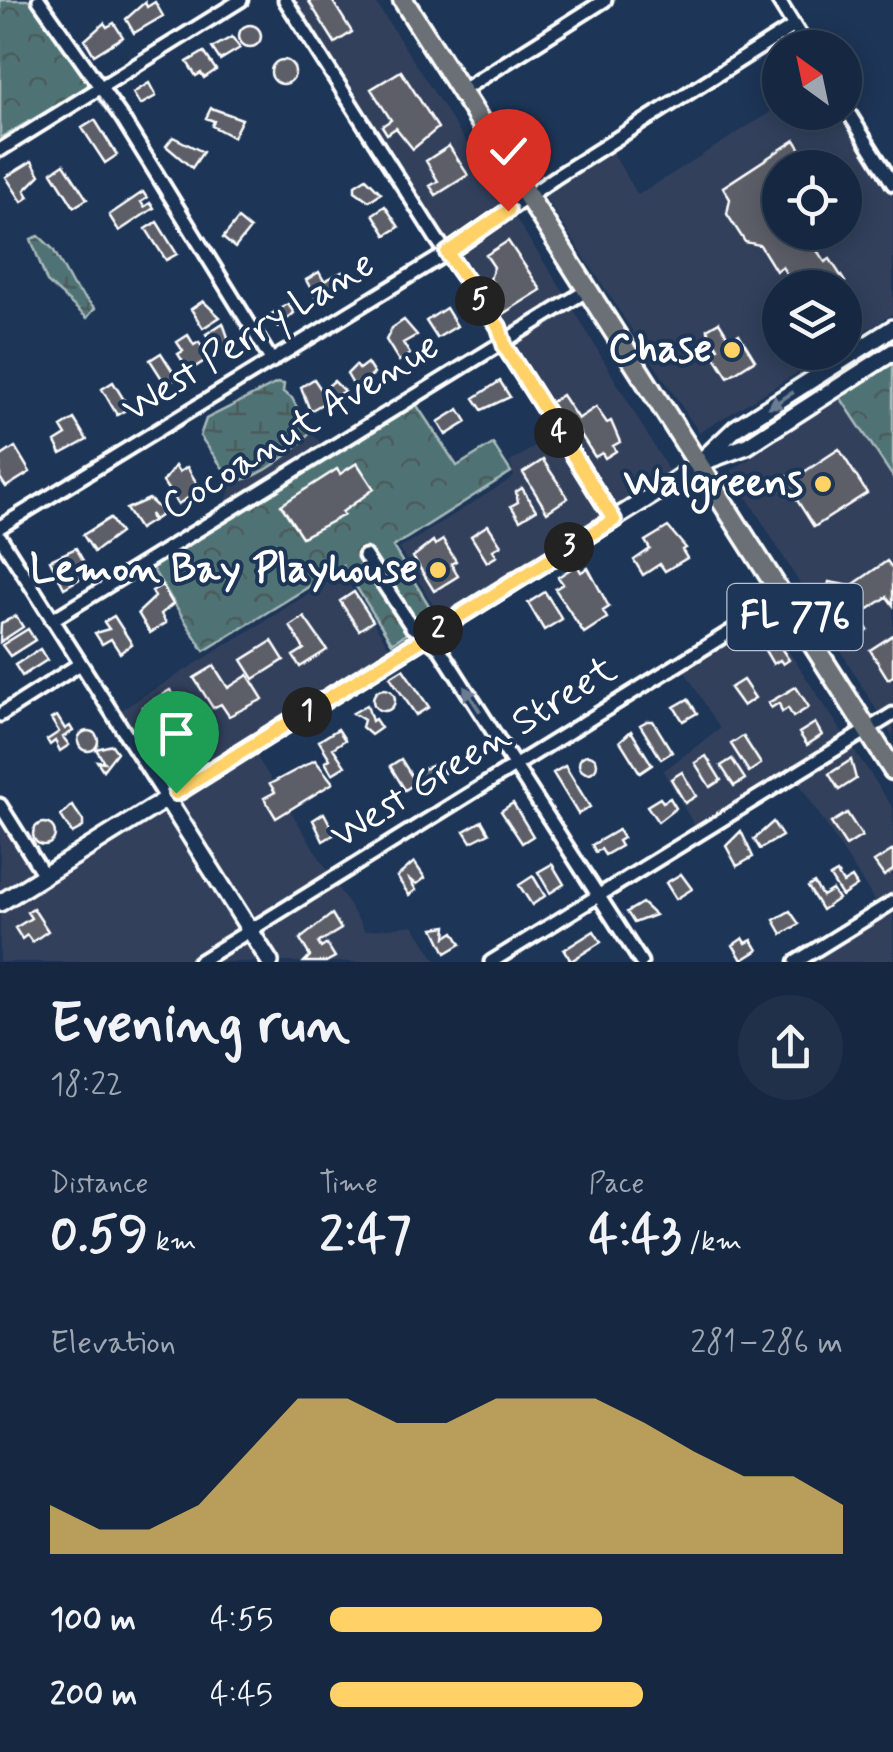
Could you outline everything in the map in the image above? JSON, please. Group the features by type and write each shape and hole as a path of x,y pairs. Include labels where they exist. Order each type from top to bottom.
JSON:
{"main road":[{"name":"FL 776","path":"403,0 893,770"}],"street":[{"path":"40,0 101,89 272,361"},
{"path":"0,150 241,0"},
{"path":"285,0 504,340 614,520"},
{"path":"460,91 605,0"},
{"path":"778,0 797,30"},
{"name":"West Perry Lane","path":"0,527 447,253 794,26"},
{"path":"859,130 893,184"},
{"name":"Cocoanut Avenue","path":"52,620 586,291"},
{"path":"0,903 614,520 698,464 736,428 893,328"},
{"path":"698,464 746,446 893,352"},
{"path":"0,537 270,962"},
{"path":"365,556 412,627 440,649 641,962"},
{"name":"West Green Street","path":"199,962 783,599"},
{"path":"0,714 80,664"},
{"path":"492,962 893,714"},
{"path":"0,805 44,875"},
{"path":"796,962 893,902"}],"shaded area":[{"path":"278,0 374,0 564,293 671,475 165,793 118,712 342,573 388,645 395,647 440,616 399,549 514,477 510,462 553,435"},
{"path":"762,117 762,130 856,130 893,189 893,314 862,333 862,270 762,270 762,370 802,370 699,433 543,194 612,152 638,195"},
{"path":"840,397 893,477 893,737 731,471"},
{"path":"310,432 321,443 333,445 223,513 232,481 300,444"},
{"path":"763,613 893,808 893,962 796,962 880,909 795,777 701,837 663,771 720,729 681,665"},
{"path":"254,752 365,931 413,925 437,962 276,962 175,801"},
{"path":"165,806 263,962 0,962 0,910"},
{"path":"0,815 42,870 0,896"}],"green space":[{"path":"0,0 40,0 94,84 0,138"},
{"path":"39,236 53,249 73,286 95,308 87,318 47,282 31,239"},
{"path":"893,362 893,477 840,397"},
{"path":"277,383 284,384 283,392 292,398 310,432 275,464 253,476 232,481 200,436 206,419"},
{"path":"414,401 457,466 493,444 511,472 393,547 435,615 392,643 343,566 204,651 150,565"}],"building":[{"path":"308,0 332,0 352,32 335,43"},
{"path":"145,2 147,7 155,2 163,16 134,33 126,19"},
{"path":"104,23 107,27 114,23 123,37 94,55 85,40"},
{"path":"250,25 258,28 258,44 250,47 242,44 239,36 242,28"},
{"path":"232,37 240,48 220,60 212,48"},
{"path":"204,52 216,70 204,78 201,73 196,76 187,62"},
{"path":"283,60 295,72 283,84 271,72"},
{"path":"401,71 438,128 413,149 396,128 387,134 382,126 391,120 371,89"},
{"path":"149,83 156,96 140,105 133,93"},
{"path":"211,108 242,119 233,137 212,126 214,121 206,118"},
{"path":"95,120 117,155 105,163 82,128"},
{"path":"173,137 203,152 192,168 166,146"},
{"path":"795,140 801,150 780,150"},
{"path":"449,146 468,175 436,195 430,186 438,181 426,161"},
{"path":"32,161 40,175 25,190 29,197 22,202 6,177"},
{"path":"762,162 762,248 745,242 727,214 730,199 723,187"},
{"path":"64,164 87,199 74,207 52,172"},
{"path":"366,178 381,193 369,201 355,191 355,185"},
{"path":"143,192 147,198 141,202 144,207 150,203 154,208 119,231 109,215"},
{"path":"385,206 399,227 386,235 373,214"},
{"path":"238,219 250,229 235,248 223,238"},
{"path":"157,222 177,254 166,260 146,229"},
{"path":"508,241 541,290 501,315 490,297 499,292 490,279 494,267 486,255"},
{"path":"763,250 817,250 837,270 782,267 775,270"},
{"path":"319,272 324,281 342,272 347,280 317,300 306,280"},
{"path":"203,301 220,317 203,328 191,309"},
{"path":"288,304 294,313 278,327 270,315"},
{"path":"446,308 457,326 437,338 426,321"},
{"path":"404,320 417,335 403,343 410,354 399,361 386,340 392,328"},
{"name":"Chase","path":"719,322 730,340 739,334 755,360 728,377 712,352 718,348 707,329"},
{"path":"223,323 230,343 218,351 206,334"},
{"path":"188,335 194,345 199,342 209,358 189,371 178,354 183,351 177,342"},
{"path":"161,353 177,378 166,385 150,360"},
{"path":"367,363 374,374 355,388 347,374 356,365 359,369"},
{"path":"314,379 322,391 334,381 344,391 310,411 301,387"},
{"path":"500,381 510,397 482,410 474,398"},
{"path":"113,382 129,408 117,415 102,389"},
{"path":"562,395 578,419 596,407 607,423 611,421 620,442 613,446 616,451 605,458 602,453 595,457 576,427 569,431 550,403"},
{"path":"459,409 467,422 446,435 438,422"},
{"path":"74,419 87,440 61,454 55,442 66,435 61,427"},
{"path":"15,447 30,472 6,487 0,478 0,457"},
{"name":"Walgreens","path":"839,449 867,493 814,527 792,492 783,490 786,476 795,478"},
{"path":"543,460 568,498 547,512 523,473"},
{"path":"357,463 374,489 342,512 344,515 302,537 281,505 337,469 340,474"},
{"path":"175,466 179,472 187,467 201,490 178,504 163,482"},
{"path":"522,488 536,510 520,520 511,506 518,502 516,492"},
{"path":"149,499 164,513 154,520 150,514 152,521 139,529 126,509"},
{"path":"110,518 120,533 94,552 83,535"},
{"path":"488,525 501,545 493,550 497,556 487,562 471,536"},
{"path":"668,527 686,548 682,550 687,558 665,571 660,564 643,575 634,560 650,549 645,541"},
{"name":"Lemon Bay Playhouse","path":"443,540 456,561 451,564 458,576 434,591 413,557 433,541 435,545"},
{"path":"76,548 90,573 64,588 50,560"},
{"path":"887,561 893,569 893,605 887,597 858,616 868,630 857,638 832,601 825,600 829,582 851,586"},
{"path":"577,565 581,572 588,568 609,607 603,611 607,618 584,633 555,589 563,584 558,577"},
{"path":"162,585 173,604 161,614 166,623 150,633 138,613 155,597 152,591"},
{"path":"354,592 373,621 359,630 340,601"},
{"path":"545,592 562,619 544,630 528,603"},
{"path":"16,616 23,627 0,642 1,623"},
{"path":"114,616 132,644 120,653 111,639 102,644 95,633 109,629 104,622"},
{"path":"304,617 327,650 300,667 293,656 304,649 290,626"},
{"path":"28,629 35,640 10,656 2,645"},
{"path":"893,635 893,676 888,679 870,650"},
{"path":"775,639 789,660 783,664 780,660 773,664 763,647"},
{"path":"272,641 284,660 254,679 242,660"},
{"path":"40,649 47,660 22,676 15,665"},
{"path":"214,666 228,688 248,675 263,699 229,716 221,704 213,708 194,678"},
{"path":"403,669 429,707 416,715 390,677"},
{"path":"743,680 755,698 743,706 730,688"},
{"path":"796,687 809,707 793,717 788,708 782,712 779,703 771,708 768,703"},
{"path":"384,689 392,692 392,708 384,711 376,708 373,700 376,692"},
{"path":"170,690 186,717 158,734 142,707"},
{"path":"688,699 697,713 683,721 674,707"},
{"path":"367,705 372,721 375,719 381,728 371,735 362,727 364,720 353,713"},
{"path":"57,716 65,729 70,726 73,731 63,737 69,745 60,751 55,741 50,745 47,740 59,732 51,719"},
{"path":"653,721 672,752 661,759 640,725"},
{"path":"815,723 822,735 807,745 799,733"},
{"path":"338,729 345,740 333,748 345,766 332,774 325,762 330,759 319,741"},
{"path":"88,731 98,741 88,751 78,741"},
{"path":"631,731 652,765 640,773 620,741"},
{"path":"743,736 761,764 749,772 731,744"},
{"path":"112,745 117,752 103,770 97,761 104,762 96,749"},
{"path":"588,755 597,764 588,773 579,764"},
{"path":"706,756 721,780 710,787 695,763"},
{"path":"401,759 416,783 405,790 390,766"},
{"path":"732,759 745,779 734,786 721,766"},
{"path":"315,760 333,783 276,818 264,798 275,792 270,784"},
{"path":"851,760 856,779 839,790 829,774"},
{"path":"438,763 444,773 424,786 416,772"},
{"path":"565,766 590,807 578,814 553,773"},
{"path":"682,772 696,796 685,803 671,779"},
{"path":"660,798 663,802 670,798 676,808 658,822 647,806"},
{"path":"513,803 533,836 522,843 501,811"},
{"path":"72,805 83,827 72,833 61,816"},
{"path":"324,813 335,834 323,841 313,820"},
{"path":"847,813 862,836 846,846 831,823"},
{"path":"482,821 489,833 471,842 464,831"},
{"path":"773,822 782,836 760,849 754,839"},
{"path":"44,823 52,826 52,842 44,845 36,842 33,834 36,826"},
{"path":"618,830 623,838 618,841 621,846 605,855 601,849 596,852 592,845"},
{"path":"741,831 753,857 737,866 726,846"},
{"path":"893,850 893,870 884,876 874,862"},
{"path":"414,862 425,878 417,884 410,880 416,890 409,895 397,877"},
{"path":"552,864 564,884 550,893 538,872"},
{"path":"837,873 843,883 852,878 857,886 842,896 830,877"},
{"path":"681,874 692,889 676,899 666,883"},
{"path":"533,876 545,896 532,905 519,885"},
{"path":"814,883 822,896 832,890 838,899 822,910 808,887"},
{"path":"642,903 655,915 634,923 627,912"},
{"path":"33,908 48,931 32,942 27,935 22,939 15,928 31,918 27,912"},
{"path":"790,911 799,924 782,934 774,920"},
{"path":"332,914 341,929 318,943 321,948 327,944 335,957 326,962 304,962 310,956 300,939"},
{"path":"447,926 446,937 454,932 461,944 446,953 434,928"},
{"path":"594,931 601,942 571,961 564,950"},
{"path":"743,938 746,943 752,940 758,950 742,960 733,945"}],"place":[{"name":"Chase","path":"732,350"},
{"name":"Walgreens","path":"823,484"},
{"name":"Lemon Bay Playhouse","path":"438,570"}],"route":[{"path":"176,793 614,520 505,347 499,327 447,253 508,211"}]}
